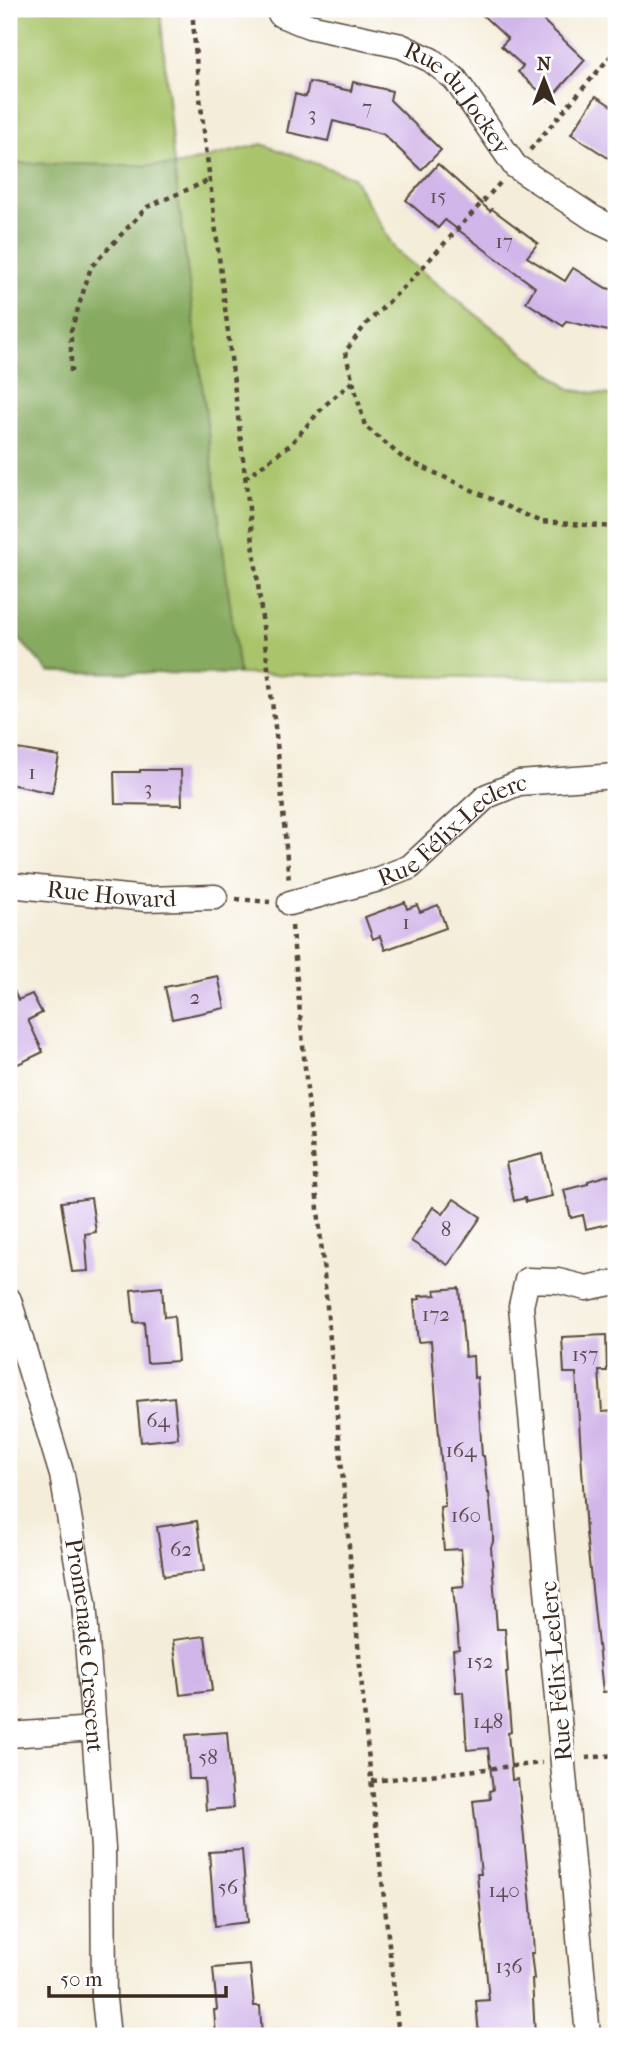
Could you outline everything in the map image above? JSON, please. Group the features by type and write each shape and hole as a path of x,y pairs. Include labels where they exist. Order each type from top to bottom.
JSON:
{"street":[{"name":"Rue du Jockey","path":"276,9 281,15 309,26 401,46 431,61 455,79 515,166 593,218 616,229"},
{"name":"Rue Félix-Leclerc","path":"290,903 379,879 410,867 486,796 519,783 616,776"},
{"name":"Rue Howard","path":"9,885 146,899 215,897"},
{"name":"Rue Félix-Leclerc","path":"588,2036 521,1306 527,1280 558,1281 586,1288 616,1282"},
{"name":"Promenade Crescent","path":"9,1300 62,1475 84,1603 103,1848 104,1999 108,2036"},
{"path":"9,1734 94,1729"},
{"name":"Promenade Crescent","path":"97,2036 104,1999"}],"path":[{"path":"9,19 17,9"},
{"path":"47,9 57,9"},
{"path":"192,9 198,81 278,752 372,1781 399,2036"},
{"path":"528,153 616,50"},
{"path":"71,372 71,331 92,267 147,207 210,180"},
{"path":"503,180 408,283 366,324 345,352 365,426 403,457 541,522 616,527"},
{"path":"244,478 290,445 324,406 352,382"},
{"path":"215,897 290,903"},
{"path":"372,1781 616,1755"}],"green space":[{"path":"9,9 160,9 174,166 9,163"},
{"path":"262,144 353,177 396,251 571,390 616,396 616,679 239,674 174,166"},
{"path":"9,163 174,166 239,674 49,672 9,628"}],"building":[{"path":"476,9 531,9 585,60 549,100 518,72 523,66 501,46 508,39"},
{"path":"309,82 351,91 353,82 392,91 390,100 441,150 421,170 383,134 333,121 328,141 287,132 295,94 306,97"},
{"path":"596,96 616,109 616,163 571,134"},
{"path":"438,164 490,211 492,209 538,243 527,257 565,281 573,268 606,288 616,290 616,333 566,321 563,326 526,302 535,287 445,220 438,228 406,200"},
{"path":"11,748 59,756 52,793 9,784"},
{"path":"181,770 182,805 115,804 114,772"},
{"path":"405,902 407,909 417,905 420,912 438,905 446,928 385,950 380,936 373,939 365,917"},
{"path":"218,976 225,1008 172,1019 165,987"},
{"path":"9,980 18,1000 32,994 42,1013 28,1020 43,1052 14,1066 9,1055"},
{"path":"542,1154 552,1196 526,1202 525,1198 514,1201 506,1163"},
{"path":"612,1174 616,1189 616,1222 586,1229 583,1215 571,1218 564,1190"},
{"path":"91,1198 96,1232 85,1234 88,1271 72,1272 61,1202"},
{"path":"454,1199 481,1217 448,1265 411,1241 433,1207 443,1214"},
{"path":"162,1287 164,1317 174,1316 178,1361 147,1363 144,1322 134,1323 131,1290"},
{"path":"459,1288 465,1357 473,1356 474,1378 477,1377 482,1456 493,1535 491,1547 497,1629 505,1629 512,1780 518,1779 531,1906 535,2036 479,2036 476,2001 489,2000 477,1874 481,1874 473,1801 490,1799 489,1791 493,1790 488,1748 467,1750 463,1692 456,1692 453,1650 459,1649 453,1587 464,1586 461,1549 444,1550 440,1507 445,1506 431,1341 418,1342 414,1300 420,1299 419,1296 436,1295 435,1290"},
{"path":"606,1335 607,1371 599,1371 602,1412 616,1411 616,1691 603,1692 586,1533 576,1373 564,1373 562,1337"},
{"path":"174,1397 178,1438 141,1442 137,1401"},
{"path":"197,1521 204,1571 164,1576 157,1527"},
{"path":"205,1636 212,1691 180,1695 173,1640"},
{"path":"227,1732 233,1808 206,1810 204,1779 189,1779 186,1735"},
{"path":"242,1850 248,1922 215,1926 209,1852"},
{"path":"250,1965 254,2006 260,2006 262,2036 216,2036 214,2010 217,2010 213,1968"}]}
